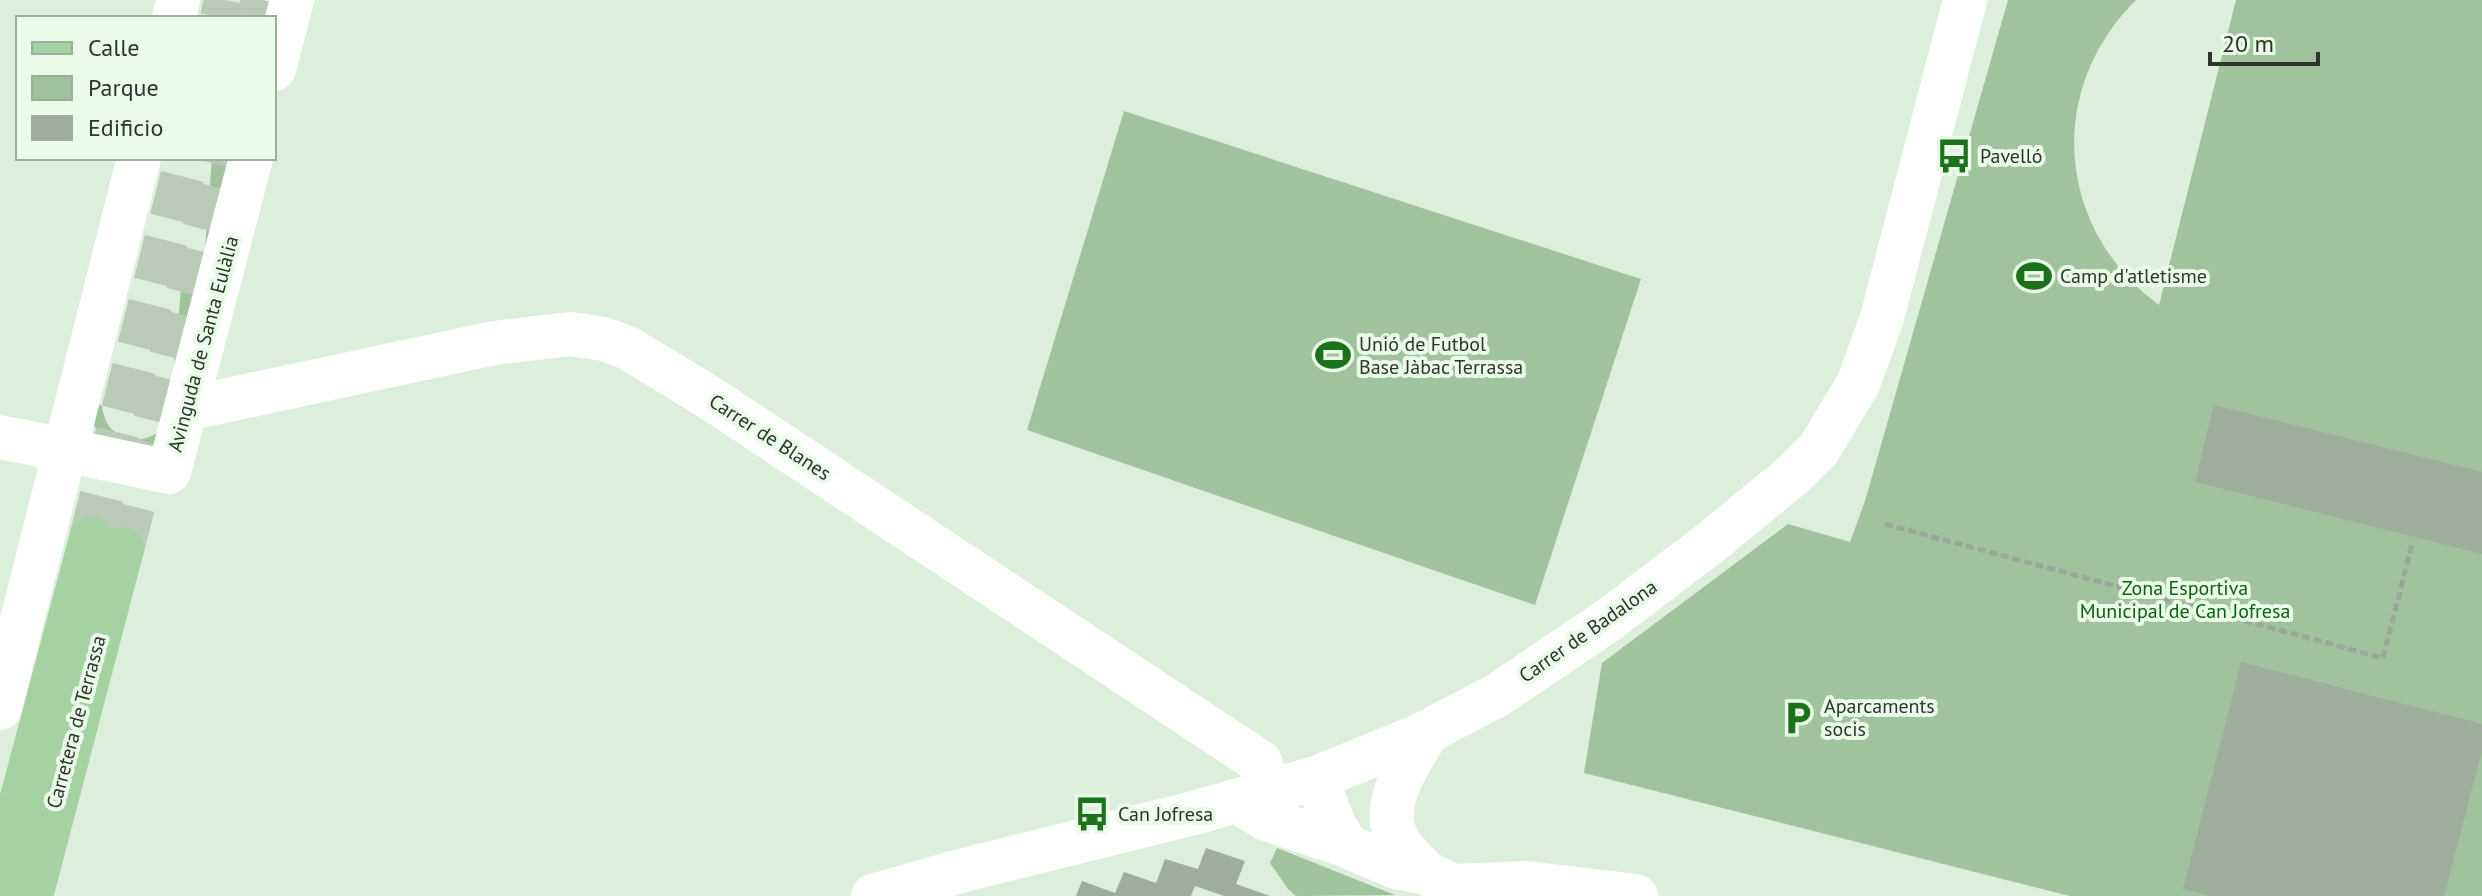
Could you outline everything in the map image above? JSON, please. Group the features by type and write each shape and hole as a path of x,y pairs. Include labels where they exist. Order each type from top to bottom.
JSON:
{"main road":[{"name":"Carretera de Terrassa","path":"18,877 107,544"}],"street":[{"path":"276,61 292,0"},
{"name":"Carrer de Badalona","path":"873,896 1327,774 1428,731 1496,696 1610,619 1794,474 1819,449 1839,418 1871,355 1965,0"},
{"path":"0,708 138,160"},
{"name":"Avinguda de Santa Eulàlia","path":"65,450 169,472 250,160"},
{"name":"Carrer de Blanes","path":"186,409 494,343 570,334 604,339 628,348 710,398 1260,762 1253,796"},
{"path":"0,437 65,450"},
{"path":"1428,731 1394,795 1391,822 1439,875"},
{"path":"1327,774 1381,835 1439,875"},
{"path":"1327,774 1334,825 1347,846"},
{"path":"1253,796 1266,819 1347,846 1396,867 1439,875 1636,896"}],"path":[{"path":"1885,524 2383,658 2412,544"}],"green space":[{"name":"Zona Esportiva Municipal de Can Jofresa","path":"2008,0 2136,0 2107,36 2087,75 2076,116 2075,158 2082,199 2099,238 2125,274 2159,305 2236,0 2482,0 2482,896 2070,896 1584,773 1602,663 1788,524 1850,542 1865,501"},
{"name":"Unió de Futbol Base Jàbac Terrassa","path":"1124,111 1641,279 1535,605 1027,430"},
{"path":"212,160 236,160 172,394 183,265 189,266 188,273 203,276"},
{"path":"93,402 102,406 108,425 121,436 138,440 157,433 157,448 99,437 92,419"},
{"path":"1277,848 1395,895 1296,896 1270,863"}],"building":[{"path":"2214,405 2482,472 2482,554 2195,482"},
{"path":"2241,662 2482,724 2482,751 2444,896 2210,896 2183,889"},
{"path":"1206,848 1245,861 1236,884 1270,896 1224,896 1195,886 1191,896 1076,896 1082,881 1115,893 1124,872 1156,883 1165,859 1198,869"}],"tunnel":[{"path":"222,16 226,0"},
{"path":"259,16 263,0"},
{"path":"91,539 186,160"},
{"path":"122,549 222,160"}],"place":[{"name":"Pavelló","path":"1954,156"},
{"name":"Camp d'atletisme","path":"2034,276"},
{"name":"Unió de Futbol Base Jàbac Terrassa","path":"1333,355"},
{"name":"Aparcaments socis","path":"1798,718"},
{"name":"Can Jofresa","path":"1092,814"}]}
